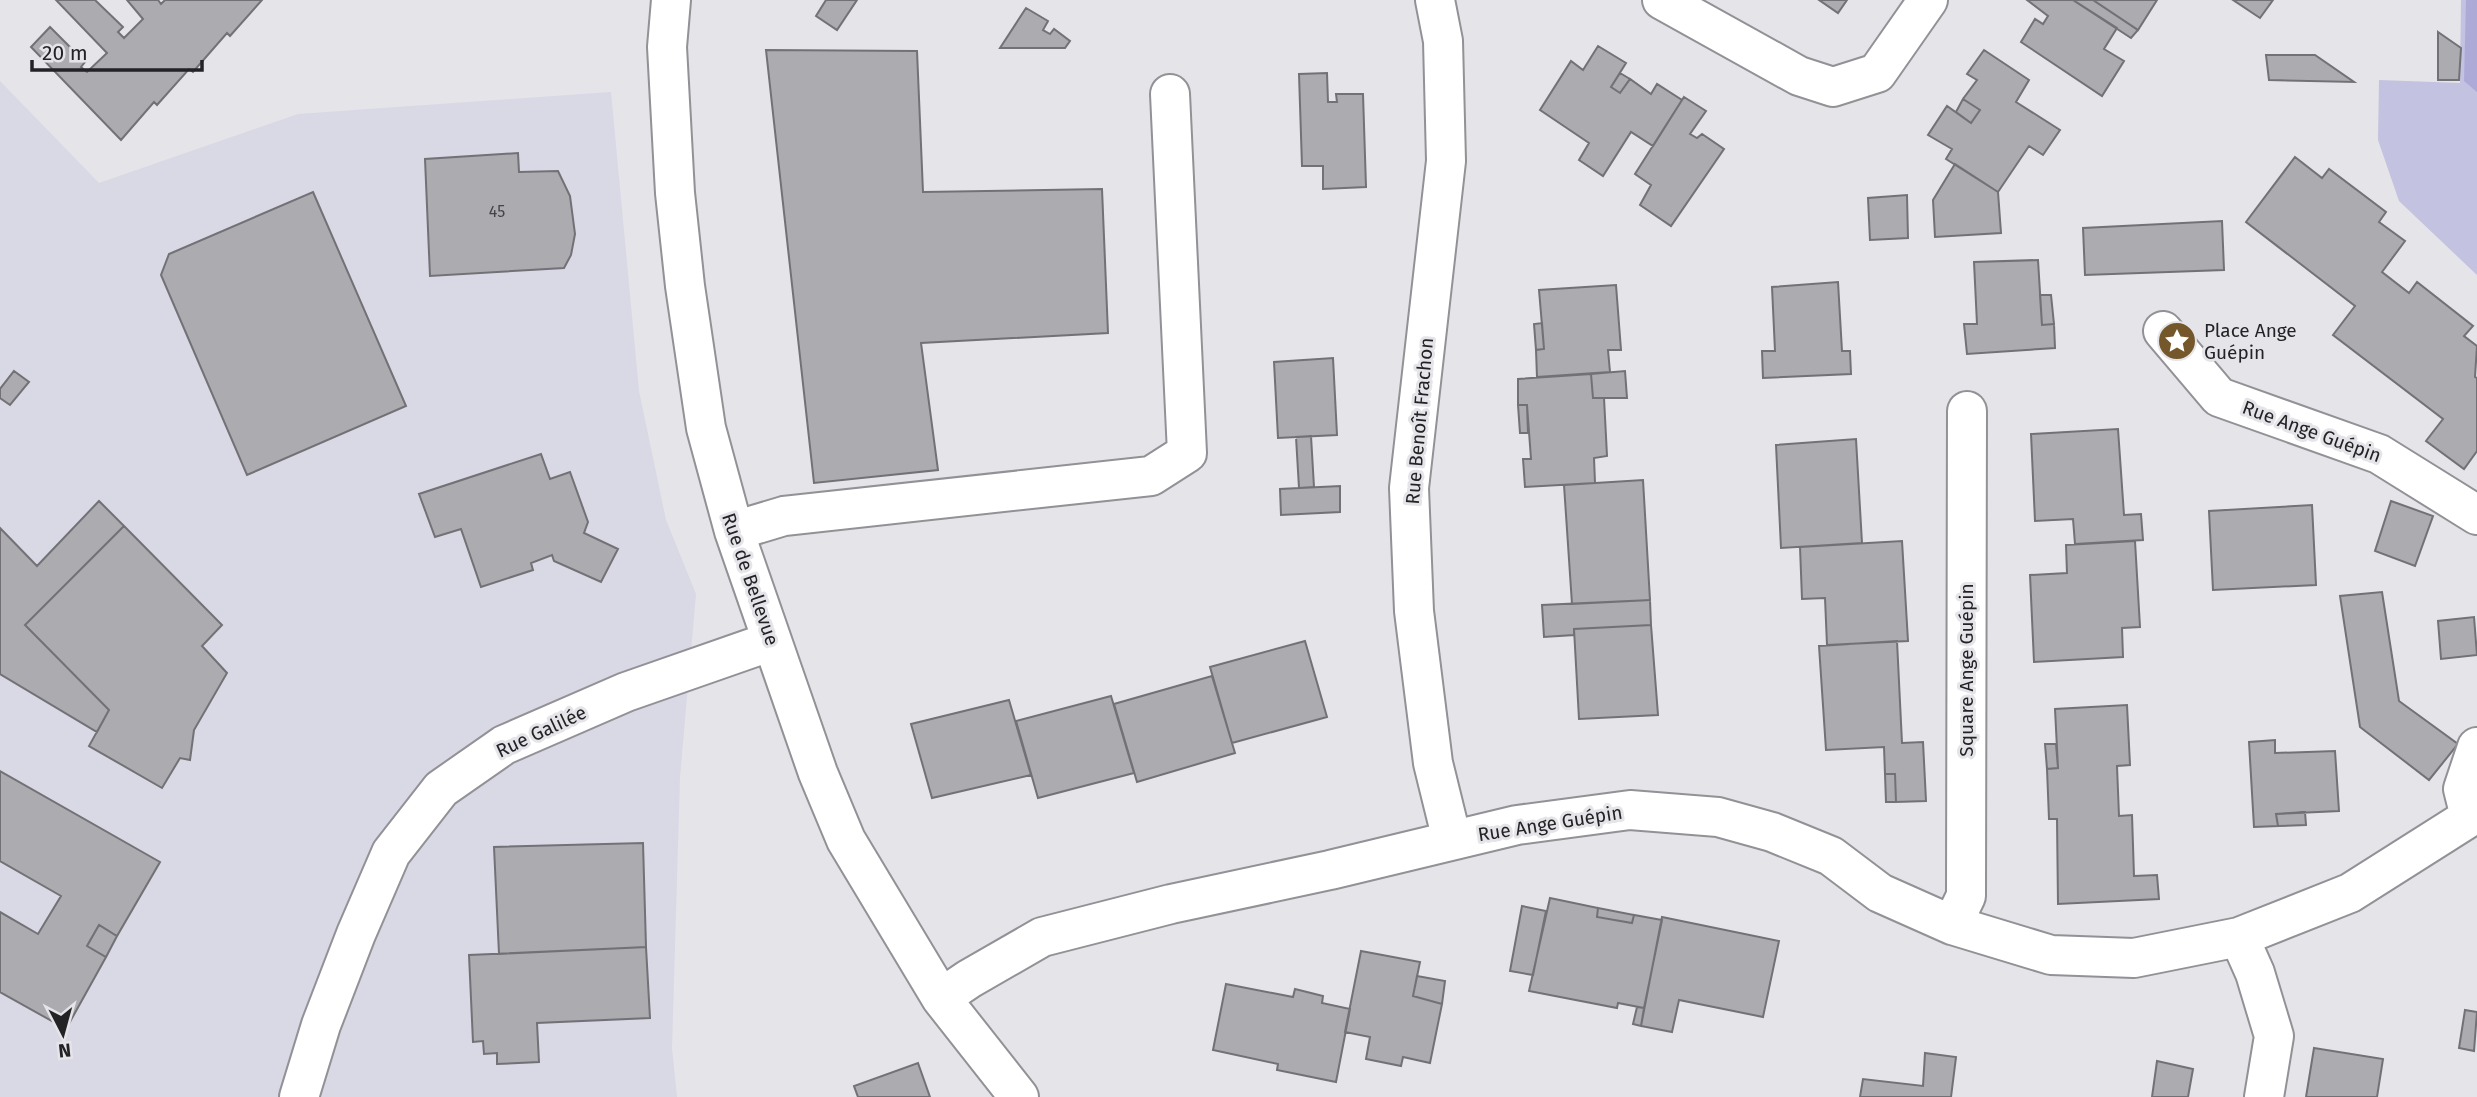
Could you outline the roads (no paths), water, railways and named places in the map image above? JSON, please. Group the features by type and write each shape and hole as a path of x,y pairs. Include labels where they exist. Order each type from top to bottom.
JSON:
{"street":[{"name":"Rue de Bellevue","path":"671,0 667,47 675,193 685,286 706,428 734,531 818,773 846,840 941,999 1019,1097"},
{"path":"1662,0 1799,76 1833,87 1877,73 1928,0"},
{"name":"Rue Benoît Frachon","path":"1437,1 1443,41 1446,161 1409,488 1413,611 1433,763 1452,839"},
{"path":"734,531 784,516 1151,476 1188,453 1170,94"},
{"name":"Rue Ange Guépin","path":"2163,331 2219,397 2379,454 2477,515"},
{"name":"Square Ange Guépin","path":"1952,925 1966,895 1967,411"},
{"name":"Rue Galilée","path":"299,1097 321,1025 391,853 441,789 504,745 626,692 772,641"},
{"name":"Rue Ange Guépin","path":"941,999 969,979 1042,937 1171,904 1330,870 1452,839 1517,825 1630,810 1718,817 1772,831 1831,856 1880,893 1952,925 2051,955 2134,958 2239,937 2350,893 2470,817 2463,789 2477,747"},
{"path":"2239,937 2255,973 2274,1037 2264,1097"}],"place":[{"name":"Place Ange Guépin","path":"2177,341"}]}
